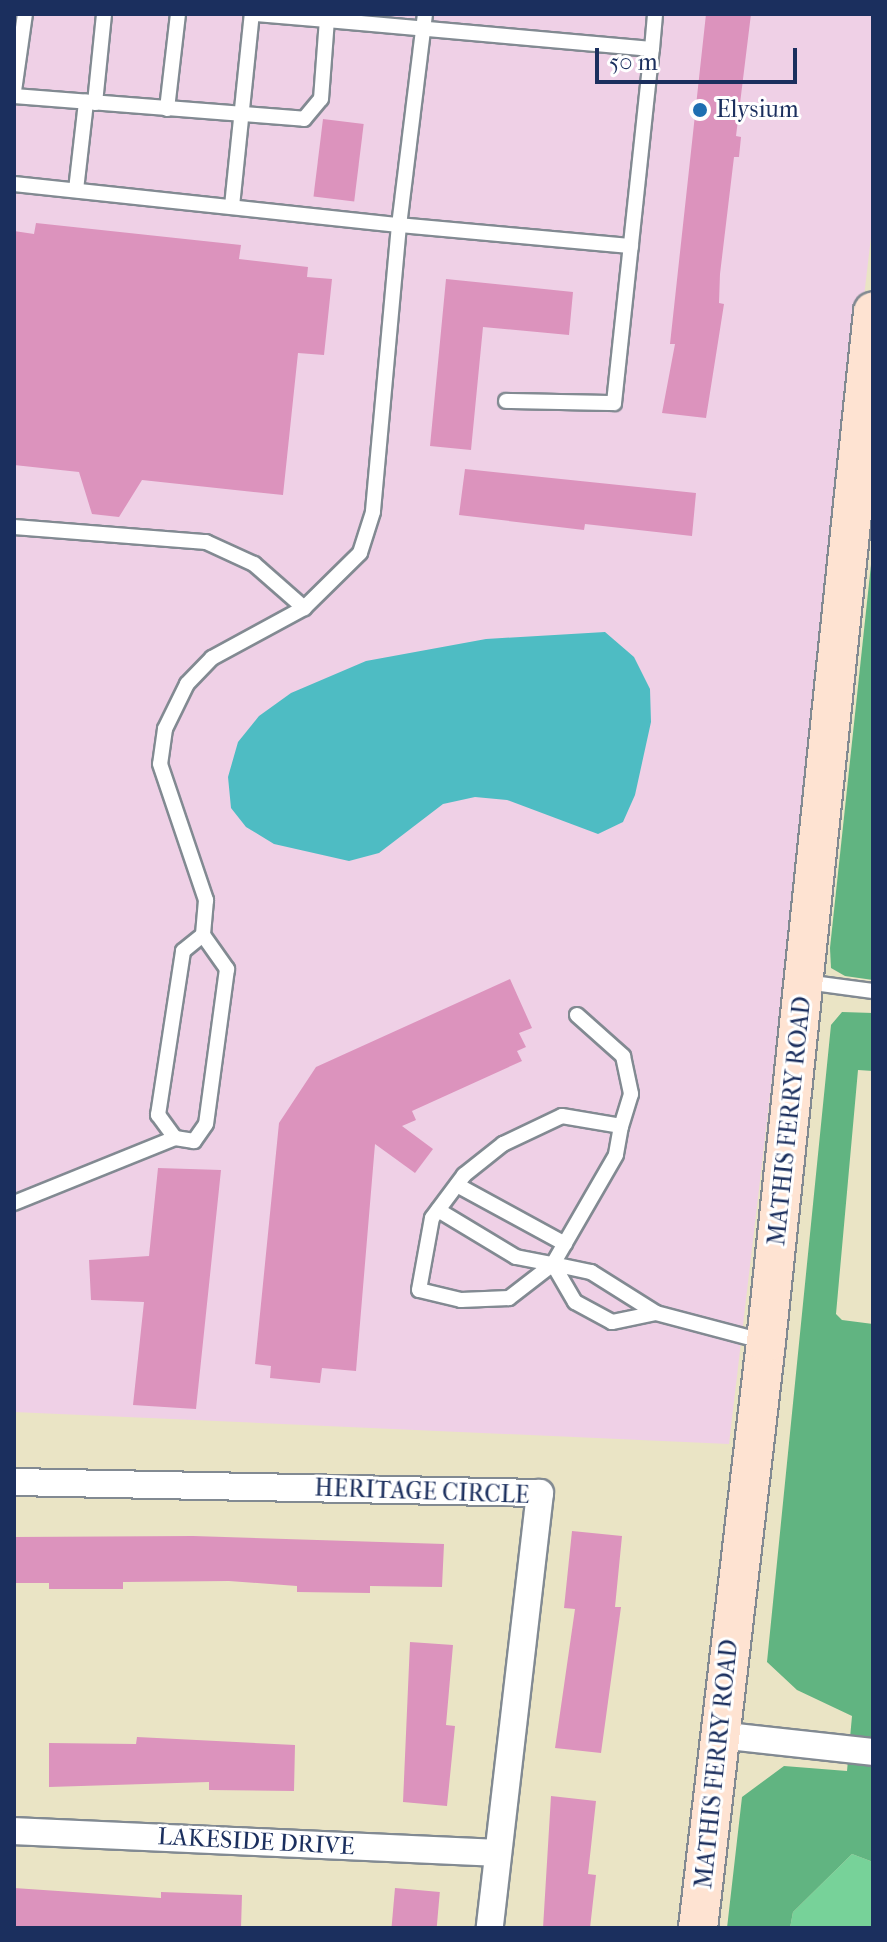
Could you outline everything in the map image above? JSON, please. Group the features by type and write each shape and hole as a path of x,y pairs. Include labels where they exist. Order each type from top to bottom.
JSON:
{"main road":[{"name":"MATHIS FERRY ROAD","path":"698,1928 766,1342 873,312"}],"street":[{"name":"HERITAGE CIRCLE","path":"14,1482 540,1493 490,1928"},
{"path":"719,1735 873,1752"},
{"name":"LAKESIDE DRIVE","path":"14,1831 497,1853"}],"lane":[{"path":"25,14 14,94 241,116 304,119 321,99 327,20"},
{"path":"76,190 104,14"},
{"path":"167,109 178,14"},
{"path":"232,206 254,14 652,49"},
{"path":"14,1203 175,1138 194,1141 206,1124 227,969 203,935 206,900 160,764 165,729 187,684 212,658 304,608 360,553 373,512 399,225 425,14"},
{"path":"506,401 614,403 655,14"},
{"path":"14,184 631,246"},
{"path":"14,527 206,542 254,564 304,608"},
{"path":"175,1138 158,1115 183,951 203,935"},
{"path":"804,982 873,991"},
{"path":"577,1015 623,1056 631,1094 616,1155 565,1244 553,1264 509,1298 461,1300 419,1290 438,1210 457,1185 503,1144 562,1116 621,1126"},
{"path":"457,1185 565,1244"},
{"path":"438,1210 516,1257 591,1272 656,1313 766,1342"},
{"path":"553,1264 575,1302 612,1322 656,1313"}],"shaded area":[{"path":"14,14 873,14 873,220 729,1444 14,1412"}],"green space":[{"path":"873,546 873,980 845,976 831,968 830,948"},
{"path":"842,1012 873,1013 873,1071 858,1070 836,1314 842,1320 873,1324 873,1862 852,1854 793,1912 790,1928 727,1928 742,1797 784,1766 847,1771 852,1716 797,1690 767,1662 831,1025"},
{"path":"852,1854 873,1862 873,1928 790,1928 793,1912"}],"water":[{"path":"605,632 634,657 650,689 651,722 635,795 623,822 598,834 507,800 475,797 443,804 379,853 349,861 274,844 246,827 231,808 228,777 238,742 259,716 291,693 366,661 486,639"}],"building":[{"path":"706,14 751,14 736,136 741,137 739,157 734,157 720,274 719,303 724,304 706,418 662,413 675,344 670,344"},
{"path":"323,119 364,124 354,201 313,196"},
{"path":"36,223 241,245 239,259 308,267 307,277 332,279 324,355 298,353 283,495 142,480 119,517 92,514 79,472 14,465 14,231 34,234"},
{"path":"446,279 573,292 569,335 483,327 471,450 430,446"},
{"path":"465,469 696,493 692,536 585,524 584,530 459,515"},
{"path":"510,979 532,1028 519,1033 526,1047 517,1051 522,1061 412,1111 416,1120 402,1126 433,1149 415,1173 375,1144 356,1371 322,1368 320,1383 270,1378 271,1366 255,1364 279,1123 316,1067"},
{"path":"158,1168 221,1170 196,1409 133,1405 144,1302 91,1300 89,1260 149,1256"},
{"path":"572,1531 622,1536 615,1607 621,1607 601,1753 555,1748 575,1609 564,1608"},
{"path":"193,1536 444,1544 442,1587 370,1586 370,1593 297,1592 297,1586 229,1581 123,1582 123,1589 49,1589 49,1583 14,1583 14,1537"},
{"path":"410,1642 453,1645 446,1725 455,1726 447,1806 403,1802"},
{"path":"137,1737 295,1745 294,1791 209,1790 209,1782 49,1787 49,1743 136,1744"},
{"path":"551,1796 596,1801 588,1874 596,1875 590,1928 543,1928"},
{"path":"14,1888 161,1898 161,1892 242,1895 241,1928 14,1928"},
{"path":"395,1888 440,1892 437,1928 392,1928"}],"place":[{"name":"Elysium","path":"700,110"}]}
